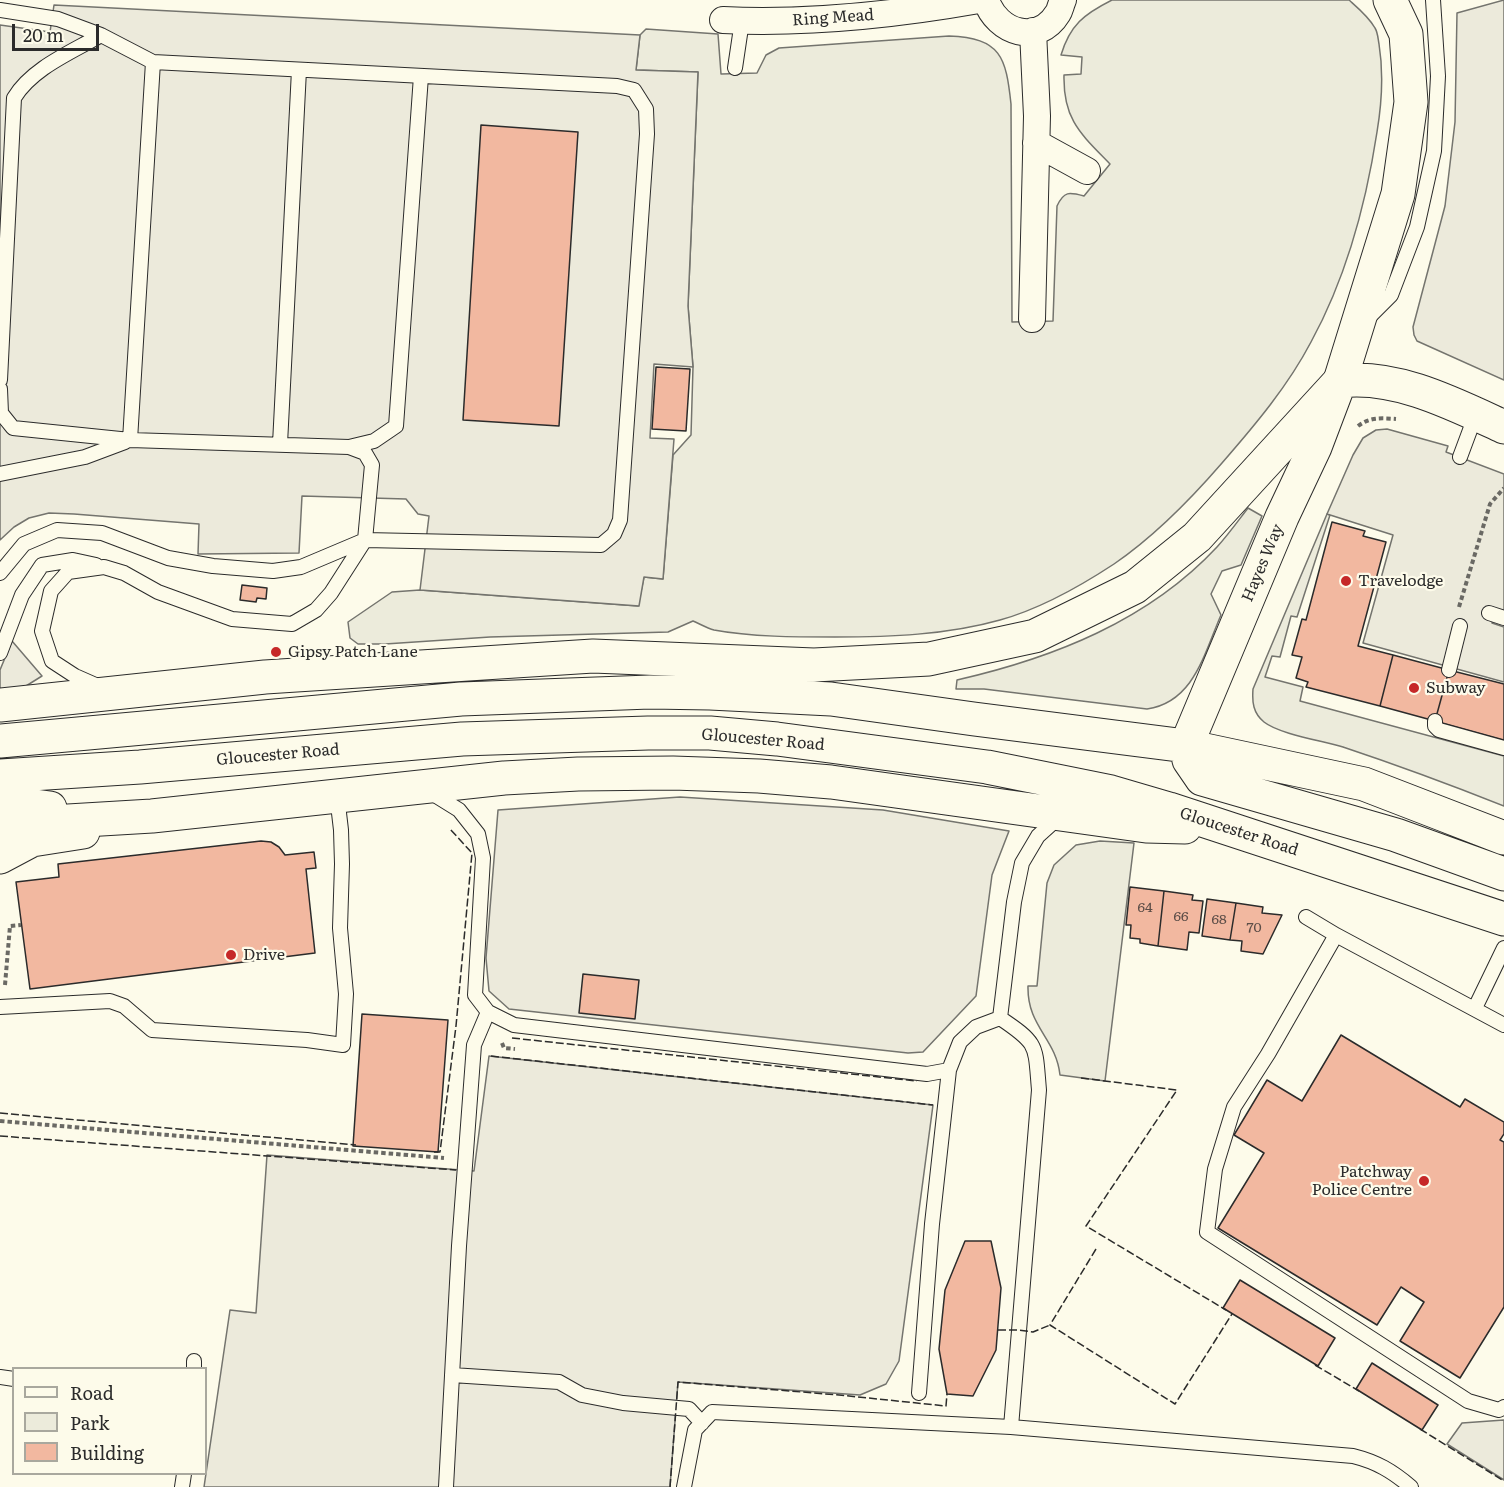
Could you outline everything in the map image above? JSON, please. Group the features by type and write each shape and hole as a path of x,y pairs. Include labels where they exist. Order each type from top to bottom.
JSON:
{"main road":[{"name":"Hayes Way","path":"1186,746 1341,381 1398,194 1411,102 1406,34 1390,0"},
{"path":"0,722 13,703 265,677 593,656 814,665 929,659 1035,636 1135,587 1197,537 1341,381 1358,379 1400,384 1490,421"},
{"path":"0,741 461,699 650,692 831,699 1186,746 1364,784 1504,838"},
{"name":"Gloucester Road","path":"0,776 140,767 473,738 710,733 934,759 1042,777 1112,792 1501,915"},
{"path":"1186,746 1189,760 1202,779 1396,835 1504,874"},
{"path":"0,825 152,816 504,778 578,774 673,773 759,776 831,782 1146,826 1228,829"},
{"path":"0,782 22,796 50,808"},
{"path":"0,797 13,803 50,808 92,819"},
{"path":"0,857 32,840 105,828 152,816"}],"street":[{"name":"Ring Mead","path":"733,21 805,21 870,16 979,0"},
{"path":"986,0 990,11 998,21 1008,29 1021,32 1034,31 1048,25 1058,13 1063,0"},
{"path":"1032,319 1036,143 1034,31"},
{"path":"1036,143 1087,171"}],"lane":[{"path":"1355,330 1391,295 1417,227 1434,151 1438,76 1433,0"},
{"path":"0,10 58,19 101,35 153,62 617,86 634,90 646,109 647,134 620,520 614,534 601,545 365,540 301,567 273,571 213,566 168,558 102,533 57,530 24,544 0,573"},
{"path":"733,21 735,68"},
{"path":"0,380 14,98 23,84 101,35"},
{"path":"130,440 153,62"},
{"path":"280,444 300,70"},
{"path":"0,389 0,413 6,428 130,440 349,447 374,441 396,426 421,76"},
{"path":"1460,457 1490,421"},
{"path":"0,474 85,457 130,440"},
{"path":"0,653 22,595 42,565 73,560 124,573 158,592 232,619 292,624 316,610 332,593 365,540 372,465 365,453 349,447"},
{"path":"104,567 69,572 51,591 42,631 52,661 75,676 114,693"},
{"path":"1489,613 1504,618"},
{"path":"1449,670 1458,620"},
{"path":"1435,721 1435,726 1439,730 1504,748"},
{"path":"420,787 459,810 478,834 483,858 475,995 488,1012 514,1025 927,1074 949,1070"},
{"path":"2,1007 110,1001 124,1005 152,1030 307,1040 344,1045 346,994 340,928 342,864 337,796"},
{"path":"1000,1018 1014,902 1022,863 1038,836 1063,813"},
{"path":"1306,917 1504,1025"},
{"path":"1336,935 1268,1054 1234,1107 1215,1169 1207,1232 1468,1401 1499,1410 1504,1407"},
{"path":"1474,1008 1504,948"},
{"path":"446,1487 474,1045 488,1012"},
{"path":"919,1393 932,1224 949,1070 960,1042 976,1027 1000,1018"},
{"path":"1000,1018 1025,1035 1036,1049 1039,1090 1011,1427"},
{"path":"452,1375 559,1382 582,1395 623,1403 689,1409 702,1423"},
{"path":"684,1487 695,1430 712,1412 1011,1427 1353,1456 1373,1461 1411,1487"}],"path":[{"path":"1353,431 1366,420 1401,419"},
{"path":"1458,620 1491,504 1504,488"},
{"path":"2,1007 10,926 21,925"},
{"path":"0,1121 453,1159"}],"green space":[{"path":"1112,0 1349,0 1367,16 1376,30 1382,67 1380,110 1361,213 1335,292 1311,342 1292,374 1259,420 1197,490 1144,542 1101,573 1044,604 1000,620 939,632 876,636 774,636 714,630 693,621 668,632 490,637 385,644 358,644 350,638 348,622 392,592 420,590 638,606 644,577 663,579 673,455 691,435 693,367 688,306 698,72 636,70 640,35 646,29 718,34 721,74 757,73 766,55 779,48 949,36 980,41 990,46 1003,62 1011,104 1012,322 1053,321 1057,206 1065,195 1084,196 1110,164 1082,135 1070,115 1067,104 1064,75 1081,74 1082,57 1061,55 1069,36 1079,22 1093,10"},
{"path":"1248,508 1262,516 1241,565 1222,571 1211,594 1221,615 1203,660 1187,686 1176,697 1163,705 1147,709 984,689 956,689 957,680 1063,648 1130,616 1161,596 1190,573 1217,547"},
{"path":"1327,514 1330,515 1297,617 1291,616 1280,657 1272,656 1265,677 1303,687 1300,701 1504,756 1504,806 1343,747 1280,730 1264,722 1255,711 1253,689"},
{"path":"1100,841 1134,843 1105,1081 1060,1075 1053,1051 1032,1012 1028,986 1037,986 1047,883 1054,865 1076,845"}],"shaded area":[{"path":"1504,0 1504,380 1417,341 1413,327 1445,206 1455,122 1457,13"},
{"path":"54,5 640,35 636,70 698,72 688,306 693,367 654,364 650,438 674,439 663,579 644,577 639,606 420,590 429,516 418,514 406,499 302,496 299,553 198,554 199,524 74,514 49,513 29,518 14,527 0,540 0,25 50,32"},
{"path":"1387,429 1448,446 1446,452 1504,474 1504,611 1495,609 1492,623 1504,627 1504,682 1363,643 1393,535 1327,514 1363,438 1376,430"},
{"path":"12,641 42,676 26,686 0,691 0,670"},
{"path":"680,797 883,810 1009,831 992,875 976,996 923,1052 908,1053 509,1009 489,991 486,958 498,810"},
{"path":"489,1056 933,1105 899,1361 886,1384 860,1395 678,1382 670,1487 204,1487 230,1310 256,1313 267,1155 474,1171"},
{"path":"1504,1420 1504,1480 1447,1444 1462,1423"}],"building":[{"path":"481,125 578,132 559,426 463,420"},
{"path":"656,367 690,369 686,431 652,429"},
{"name":"Travelodge","path":"1332,522 1365,531 1363,536 1386,542 1358,646 1393,655 1380,706 1306,687 1308,682 1296,678 1302,657 1292,655 1302,619 1306,620"},
{"path":"242,585 267,588 266,599 257,598 256,602 240,600"},
{"name":"Subway","path":"1393,655 1449,670 1435,721 1380,706"},
{"path":"1449,670 1504,684 1504,740 1435,721"},
{"path":"261,841 271,842 285,855 314,852 316,868 306,869 315,953 30,989 16,882 59,877 58,864"},
{"path":"1130,887 1164,891 1158,946 1140,943 1140,939 1130,938 1131,925 1126,925"},
{"path":"1164,891 1193,895 1192,900 1203,901 1199,933 1189,932 1187,950 1158,946"},
{"path":"1207,899 1236,903 1230,940 1202,936"},
{"path":"1236,903 1263,907 1262,913 1282,915 1263,954 1241,951 1242,941 1230,940"},
{"path":"583,974 639,980 635,1019 579,1013"},
{"path":"362,1014 448,1020 438,1152 353,1146"},
{"path":"1341,1035 1460,1107 1465,1099 1504,1122 1504,1134 1500,1140 1504,1142 1504,1307 1460,1378 1400,1341 1424,1302 1401,1287 1377,1325 1218,1228 1264,1153 1234,1135 1267,1080 1302,1101"},
{"path":"965,1241 991,1241 1001,1288 996,1350 973,1396 947,1394 939,1349 945,1290"},
{"path":"1240,1280 1335,1338 1318,1366 1223,1308"},
{"path":"1372,1363 1438,1405 1422,1430 1356,1389"}],"fence":[{"path":"434,1152 440,1152 456,1026 472,853 450,829"},
{"path":"512,1038 917,1081"},
{"path":"491,1056 933,1105"},
{"path":"1081,1078 1177,1090 1086,1226 1226,1310"},
{"path":"0,1113 356,1145"},
{"path":"0,1136 456,1170"},
{"path":"1096,1249 1050,1325 1175,1404 1232,1314"},
{"path":"998,1330 1033,1332 1050,1325"},
{"path":"1315,1365 1359,1391"},
{"path":"670,1487 678,1382 946,1406 947,1394"},
{"path":"1420,1429 1504,1481"}],"place":[{"name":"Travelodge","path":"1346,581"},
{"name":"Gipsy Patch Lane","path":"276,652"},
{"name":"Subway","path":"1414,688"},
{"name":"Drive","path":"231,955"},
{"name":"Patchway Police Centre","path":"1424,1181"}]}
